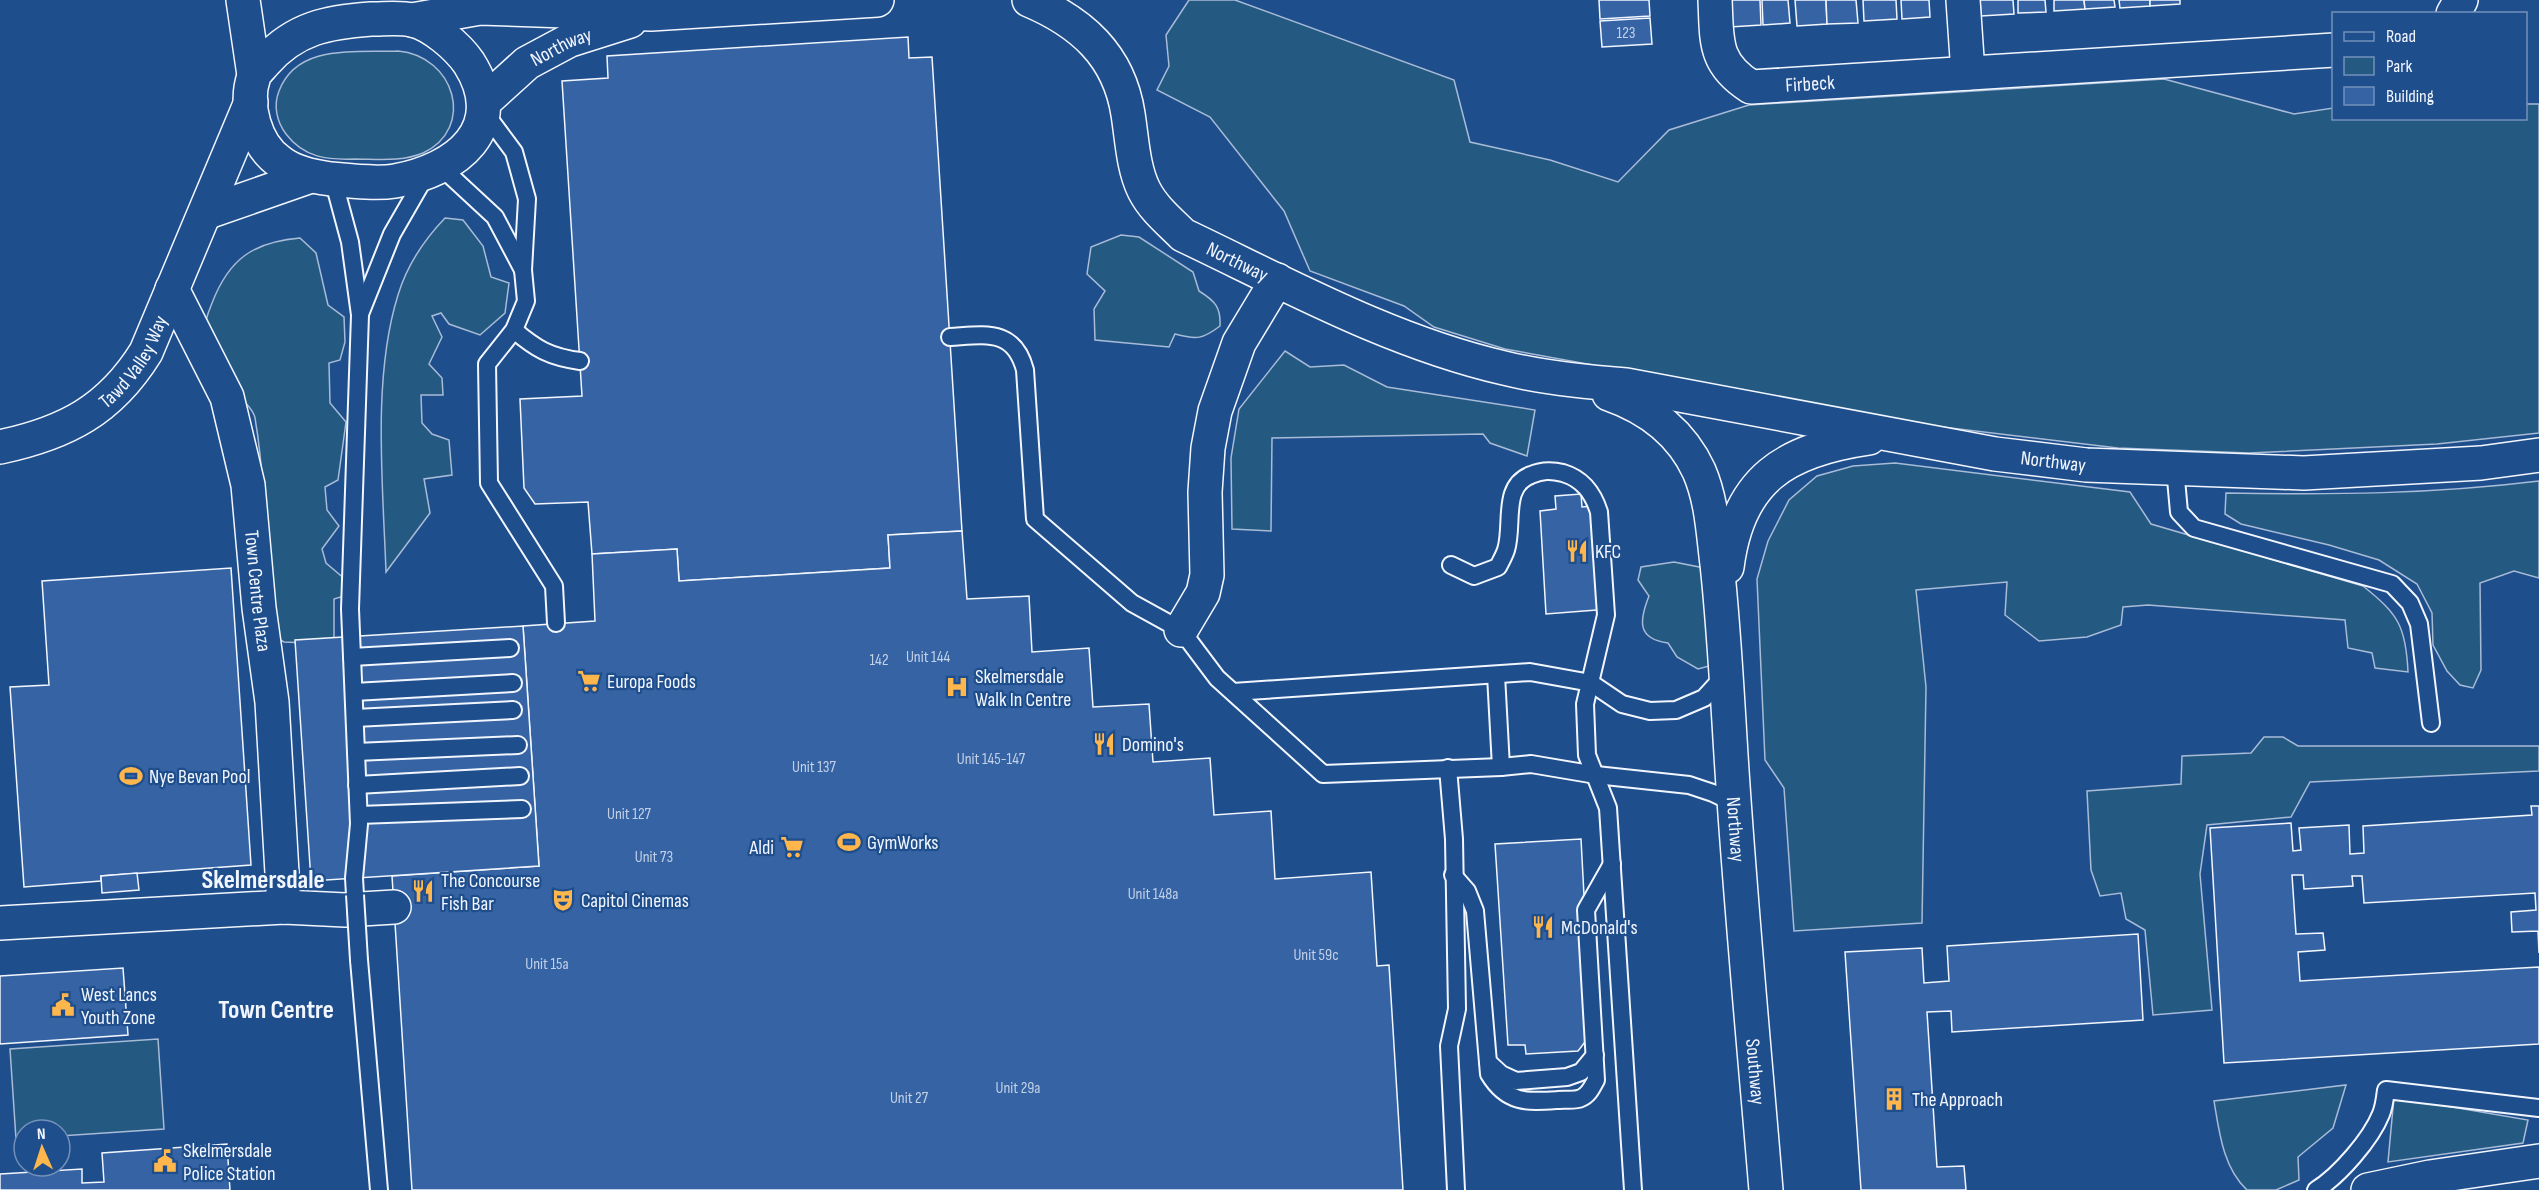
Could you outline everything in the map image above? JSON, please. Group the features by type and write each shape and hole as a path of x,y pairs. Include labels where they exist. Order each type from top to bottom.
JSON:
{"street":[{"path":"243,0 254,127 267,148 280,162 322,178 393,181 434,170 461,153 476,134 484,107 475,73 461,51 441,36 412,20 371,19 331,22 301,33 275,51 252,88"},
{"path":"316,0 371,19"},
{"name":"Northway","path":"412,20 480,8 651,14 877,0"},
{"name":"Northway","path":"1029,0 1054,10 1082,29 1104,53 1119,81 1126,105 1135,159 1144,190 1159,212 1183,235 1378,326 1443,350 1502,368 1573,382 1635,403 1662,422 1683,444 1698,470 1709,498 1722,608 1746,954"},
{"name":"Firbeck","path":"1715,0 1718,50 1725,65 1736,77 1751,87 2332,50"},
{"path":"1963,0 1968,73"},
{"name":"Northway","path":"484,107 527,63 570,40 651,14"},
{"name":"Tawd Valley Way","path":"0,447 28,441 70,424 106,402 132,375 146,352 205,213 252,88"},
{"path":"205,213 322,178"},
{"path":"1181,630 1203,593 1207,575 1205,492 1208,448 1215,411 1239,343 1277,279"},
{"name":"Town Centre Plaza","path":"172,290 227,397 248,485 272,702 284,907"},
{"name":"Northway","path":"1573,382 1626,385 1995,454 2086,465 2304,473 2481,463 2539,455"},
{"path":"1722,608 1731,538 1742,508 1758,486 1779,467 1808,452 1835,443 1892,435"},
{"path":"0,923 284,907 345,910 394,908"},
{"name":"Southway","path":"1746,954 1766,1190"},
{"path":"2368,1190 2430,1177 2539,1161"}],"lane":[{"path":"484,107 514,152 526,199 523,270 526,301 514,330 487,364 489,483 554,586 556,623"},
{"path":"360,315 392,234 434,170 495,217 523,270"},
{"path":"322,178 350,242 360,315 354,470 352,657 359,815 354,878 379,1190"},
{"path":"514,330 532,346 556,358 580,362"},
{"path":"950,337 996,336 1011,343 1022,357 1025,370 1035,519 1132,603 1181,630 1217,678 1323,774 1531,764 1596,775 1689,785 1734,803"},
{"path":"2175,468 2179,512 2194,528 2392,584 2410,603 2419,624 2431,723"},
{"path":"1451,565 1474,576 1498,567 1506,549 1512,495 1516,484 1527,476 1553,471 1580,481 1589,489 1599,512 1606,615 1585,704 1587,755 1608,808 1633,1190"},
{"path":"352,657 510,648"},
{"path":"1233,692 1530,672 1591,683 1622,704 1650,711 1676,710 1704,698 1726,674"},
{"path":"1496,675 1501,767"},
{"path":"354,692 513,683"},
{"path":"355,718 513,710"},
{"path":"356,752 518,745"},
{"path":"1448,768 1454,838 1457,1009 1449,1046 1455,1190"},
{"path":"357,785 520,776"},
{"path":"359,815 522,809"},
{"path":"1453,875 1467,891 1475,911 1489,1074 1496,1086 1513,1098 1526,1102 1581,1098 1590,1092 1596,1080 1586,910 1612,864"},
{"path":"1488,1062 1501,1074 1516,1081 1567,1077 1581,1072 1595,1055"},
{"path":"2316,1190 2327,1183 2362,1146 2381,1114 2386,1090 2539,1108"}],"green space":[{"path":"1189,0 1235,0 1454,80 1470,142 1550,160 1618,182 1669,130 1749,105 2164,79 2294,114 2332,108 2332,120 2527,120 2527,104 2539,104 2539,433 2437,444 2249,453 2118,448 1917,424 1505,349 1434,327 1404,306 1310,271 1284,211 1210,117 1157,90 1169,66 1166,35"},
{"path":"398,51 418,56 433,66 445,79 452,94 453,111 449,127 439,142 423,153 407,158 335,159 309,153 286,134 280,124 276,102 279,91 288,76 299,65 313,58 330,54"},
{"path":"445,218 463,220 483,246 491,277 509,283 505,313 480,335 449,324 441,313 432,316 442,337 429,364 442,378 443,395 421,395 422,423 432,434 449,440 452,475 424,479 430,513 386,572 381,432 385,361 390,327 398,295 411,263 423,244"},
{"path":"1121,235 1139,237 1193,272 1199,291 1213,301 1218,309 1220,326 1209,334 1199,337 1175,334 1169,347 1095,340 1094,309 1105,291 1087,274 1091,247"},
{"path":"300,238 316,253 328,305 344,317 345,342 340,360 329,363 330,403 346,422 338,480 325,487 327,510 339,526 322,549 326,563 346,580 344,596 334,599 334,644 284,642 266,632 262,471 255,418 244,401 219,372 207,353 204,338 205,323 212,303 226,275 235,264 256,249 283,240"},
{"path":"1285,351 1310,367 1344,365 1387,387 1535,410 1527,456 1490,443 1483,434 1272,438 1271,531 1232,529 1231,458 1239,409"},
{"path":"1895,463 2130,492 2151,524 2363,586 2385,605 2398,622 2405,643 2408,672 2375,668 2372,653 2348,648 2345,620 2148,605 2123,607 2121,625 2087,637 2039,641 2005,615 2007,582 1916,590 1926,687 1922,923 1794,931 1784,788 1765,760 1757,579 1768,541 1789,500 1817,476 1853,466"},
{"path":"2539,481 2539,578 2514,571 2480,583 2481,670 2473,688 2460,685 2447,671 2433,645 2432,613 2417,584 2379,560 2329,545 2241,524 2225,514 2226,493 2383,493 2460,489"},
{"path":"1674,562 1704,568 1713,665 1698,669 1677,657 1668,643 1651,637 1643,627 1643,613 1649,596 1638,580 1641,567"},
{"path":"2264,737 2283,737 2298,746 2539,746 2539,771 2310,782 2291,817 2207,825 2200,874 2212,1010 2153,1015 2145,930 2126,919 2121,893 2100,896 2091,870 2087,791 2181,784 2182,756 2251,753"},
{"path":"158,1039 164,1129 72,1135 72,1118 15,1118 10,1049"},
{"path":"2346,1085 2333,1128 2298,1157 2299,1180 2276,1190 2247,1190 2232,1171 2227,1160 2220,1137 2214,1101"},
{"path":"2394,1097 2528,1120 2523,1143 2388,1162"}],"building":[{"path":"1599,0 1649,0 1650,16 1600,19"},
{"path":"1729,0 1760,0 1761,25 1730,27"},
{"path":"1762,0 1788,0 1790,23 1763,25"},
{"path":"1795,0 1826,0 1827,24 1797,26"},
{"path":"1826,0 1856,0 1858,23 1827,24"},
{"path":"1863,0 1896,0 1897,19 1864,21"},
{"path":"1901,0 1929,0 1930,17 1902,19"},
{"path":"1980,0 2013,0 2014,14 1981,16"},
{"path":"2018,0 2045,0 2046,12 2018,13"},
{"path":"2054,0 2084,0 2085,9 2054,11"},
{"path":"2084,0 2114,0 2115,7 2085,9"},
{"path":"2119,0 2150,0 2150,6 2120,8"},
{"path":"2150,0 2180,0 2180,4 2150,6"},
{"path":"1650,18 1652,44 1602,47 1600,21"},
{"path":"908,37 909,58 932,57 962,531 888,535 890,568 679,581 677,549 592,554 588,502 535,504 524,488 520,399 582,396 562,81 608,78 607,56"},
{"name":"KFC","path":"1581,494 1582,507 1603,505 1604,542 1610,541 1611,560 1605,561 1609,609 1546,614 1540,511 1556,509 1555,496"},
{"path":"962,531 967,599 1029,596 1032,652 1089,648 1093,707 1149,704 1153,762 1210,758 1214,815 1271,811 1275,879 1371,872 1377,966 1389,965 1403,1190 412,1190 392,876 539,866 523,626 595,621 592,554 677,549 679,581 890,568 888,535"},
{"name":"Nye Bevan Pool","path":"231,568 251,865 101,876 101,881 24,887 10,687 49,685 42,581"},
{"path":"523,626 539,866 311,881 295,640"},
{"path":"2531,806 2539,806 2539,953 2538,931 2512,932 2511,912 2536,910 2535,893 2364,903 2362,876 2352,876 2353,886 2304,889 2303,875 2292,875 2296,934 2323,933 2325,950 2298,952 2300,981 2539,967 2539,1044 2224,1063 2210,828 2291,823 2293,851 2301,850 2299,828 2349,825 2350,854 2364,853 2363,826 2532,815"},
{"name":"McDonald's","path":"1581,839 1590,1009 1585,1010 1585,1042 1578,1051 1526,1054 1525,1045 1508,1045 1495,844"},
{"path":"137,873 139,890 102,893 101,876"},
{"name":"The Approach","path":"2138,934 2143,1020 1952,1032 1951,1011 1927,1012 1937,1167 1964,1166 1966,1190 1861,1190 1845,952 1922,948 1924,983 1949,981 1947,946"},
{"name":"West Lancs Youth Zone","path":"123,968 128,1035 0,1044 0,976"},
{"name":"Skelmersdale Police Station","path":"227,1144 230,1190 0,1190 0,1174 12,1173 12,1178 72,1178 72,1170 82,1169 82,1183 104,1182 102,1153"}],"place":[{"name":"KFC","path":"1577,551"},
{"name":"Europa Foods","path":"589,681"},
{"name":"Skelmersdale Walk In Centre","path":"957,687"},
{"name":"Domino's","path":"1104,744"},
{"name":"Nye Bevan Pool","path":"131,776"},
{"name":"GymWorks","path":"849,842"},
{"name":"Aldi","path":"792,847"},
{"name":"The Concourse Fish Bar","path":"423,891"},
{"name":"Capitol Cinemas","path":"563,900"},
{"name":"McDonald's","path":"1543,927"},
{"name":"West Lancs Youth Zone","path":"63,1005"},
{"name":"The Approach","path":"1894,1099"},
{"name":"Skelmersdale Police Station","path":"165,1161"}],"district":[{"name":"Skelmersdale","path":"263,879"},
{"name":"Town Centre","path":"276,1009"}]}
